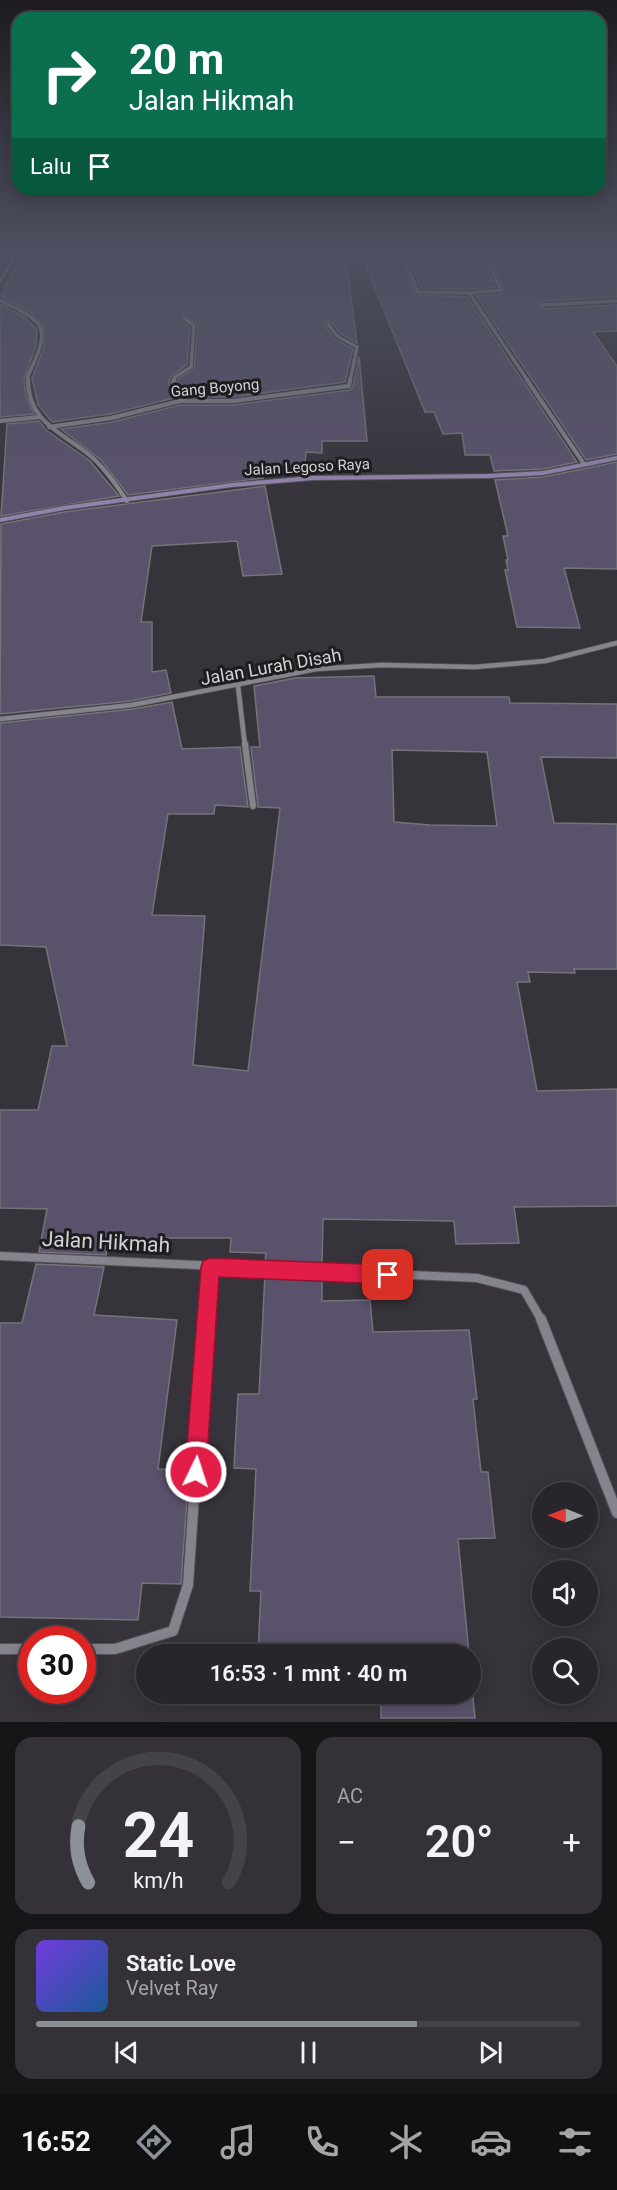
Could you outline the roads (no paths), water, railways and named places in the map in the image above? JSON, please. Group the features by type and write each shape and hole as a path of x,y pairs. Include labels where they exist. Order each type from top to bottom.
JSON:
{"street":[{"path":"41,331 42,346 28,376 28,391 40,417 49,427 90,455 108,472 127,501"},
{"path":"180,401 173,383 175,377 191,367 194,331"},
{"name":"Gang Boyong","path":"49,427 111,418 180,401 233,401 349,386 357,347 337,336 334,331"},
{"path":"495,331 584,464"},
{"path":"0,421 40,417"},
{"name":"Jalan Legoso Raya","path":"0,520 232,485 313,478 489,476 543,473 617,458"},
{"name":"Jalan Lurah Disah","path":"0,719 116,708 332,667 382,665 475,667 545,661 617,643"},
{"path":"238,686 253,806"},
{"name":"Jalan Hikmah","path":"0,1256 477,1278 524,1290 540,1316 617,1513"},
{"path":"96,1649 115,1649 173,1631 188,1585 210,1267"},
{"path":"0,1648 18,1648"}]}
